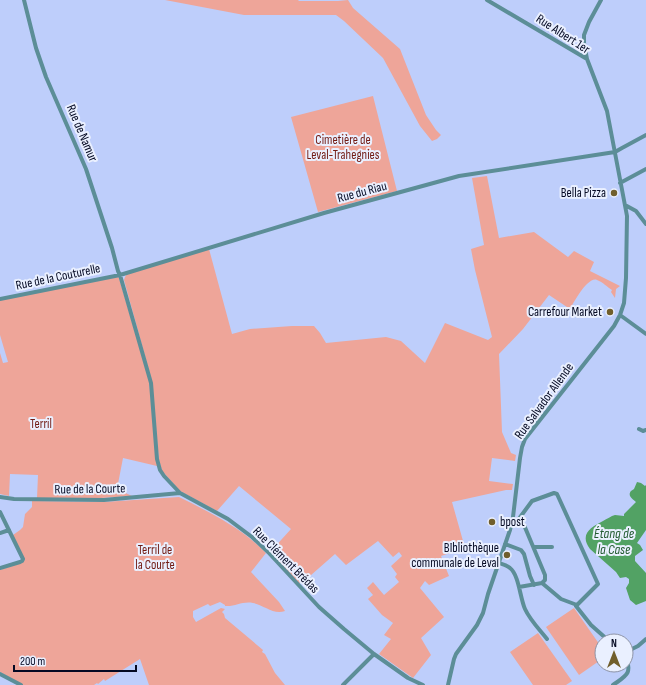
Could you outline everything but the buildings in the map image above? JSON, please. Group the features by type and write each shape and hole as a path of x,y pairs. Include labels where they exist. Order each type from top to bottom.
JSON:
{"street":[{"name":"Rue de Namur","path":"24,0 32,35 39,56 86,169 120,275"},
{"name":"Rue Albert 1er","path":"487,0 587,59 607,111 615,152"},
{"path":"587,59 584,35 601,0"},
{"path":"615,152 646,135"},
{"name":"Rue du Riau","path":"120,275 329,211 459,176 615,152"},
{"name":"Rue Salvador Allende","path":"448,685 456,654 477,625 483,613 488,594 506,544 512,524 520,458 525,439 614,326 624,303 627,216 615,152"},
{"path":"620,183 646,169"},
{"path":"625,205 636,211 646,224"},
{"name":"Rue de la Couturelle","path":"0,299 120,275"},
{"name":"Rue Clément Brédas","path":"120,275 151,383 156,449 160,470 164,476 180,493 228,519 252,537 319,607 344,629 374,654 408,678 423,685"},
{"path":"620,315 646,334"},
{"path":"639,429 644,431 646,430"},
{"name":"Rue de la Courte","path":"0,497 14,499 104,500 180,493"},
{"path":"512,524 518,520 532,501 554,493 557,494 598,584 577,605"},
{"path":"0,512 23,556 23,560 20,562 0,568"},
{"path":"516,521 520,521 524,524 545,575 545,580 542,583 519,587"},
{"path":"0,533 9,530"},
{"path":"506,544 521,550 524,554 534,585"},
{"path":"534,547 552,547"},
{"path":"499,563 510,568 514,572 522,600 530,619 547,639"},
{"path":"542,583 561,599 577,605 576,606 591,625 600,633"},
{"path":"634,648 646,639"},
{"path":"343,685 374,654"},
{"path":"613,685 627,675 627,673"},
{"path":"0,674 21,685"}],"green space":[{"path":"165,0 348,0 353,8 400,49 426,115 441,135 432,141 420,126 383,58 336,15 244,15"},
{"name":"Cimetière de Leval-Trahegnies","path":"373,96 397,191 318,212 291,117"},
{"path":"487,176 499,238 534,232 568,257 574,251 594,262 590,271 620,286 616,289 615,298 611,292 612,290 603,283 593,280 582,290 570,309 549,295 523,329 499,354 502,432 511,453 516,455 515,461 492,458 489,481 513,484 512,490 452,502 465,548 441,556 449,576 429,585 425,581 420,588 444,617 421,638 431,655 413,678 379,654 391,639 384,635 393,623 382,615 368,599 373,595 367,588 373,582 384,595 399,582 395,577 397,574 391,566 402,556 399,552 393,557 378,541 346,565 335,554 302,583 299,583 271,553 291,529 239,486 217,511 180,491 162,471 159,460 151,378 124,280 127,274 209,249 232,334 250,329 314,326 326,343 386,337 401,341 425,363 445,323 488,340 492,337 471,249 484,245 472,178"},
{"name":"Terril","path":"118,277 149,380 157,466 123,458 117,489 132,496 101,498 37,498 38,475 10,474 9,496 0,494 0,353 3,363 8,362 0,335 0,300"},
{"name":"Terril de la Courte","path":"179,497 236,528 266,553 251,572 279,602 285,611 276,612 253,603 225,606 220,602 210,606 208,604 193,611 193,617 196,622 221,608 225,609 222,612 225,618 263,650 262,652 265,654 275,673 285,685 149,685 140,659 105,681 104,679 98,684 97,683 94,685 23,685 0,672 0,570 23,562 13,535 23,527 25,514 32,507 32,501 104,502"},
{"path":"574,608 594,637 594,665 579,675 546,627"},
{"path":"538,633 572,681 566,685 533,685 510,652"}],"water":[{"name":"Étang de la Case","path":"637,482 645,486 646,485 646,530 637,543 643,550 635,556 635,561 646,573 646,601 636,605 630,600 626,588 629,583 629,579 626,577 620,578 616,572 590,549 587,544 586,535 594,526 614,515 624,516 624,514 636,502 631,497 630,493 634,489"}],"place":[{"name":"Bella Pizza","path":"614,193"},
{"name":"Carrefour Market","path":"610,312"},
{"name":"bpost","path":"492,522"},
{"name":"BIbliothèque communale de Leval","path":"507,555"}]}
